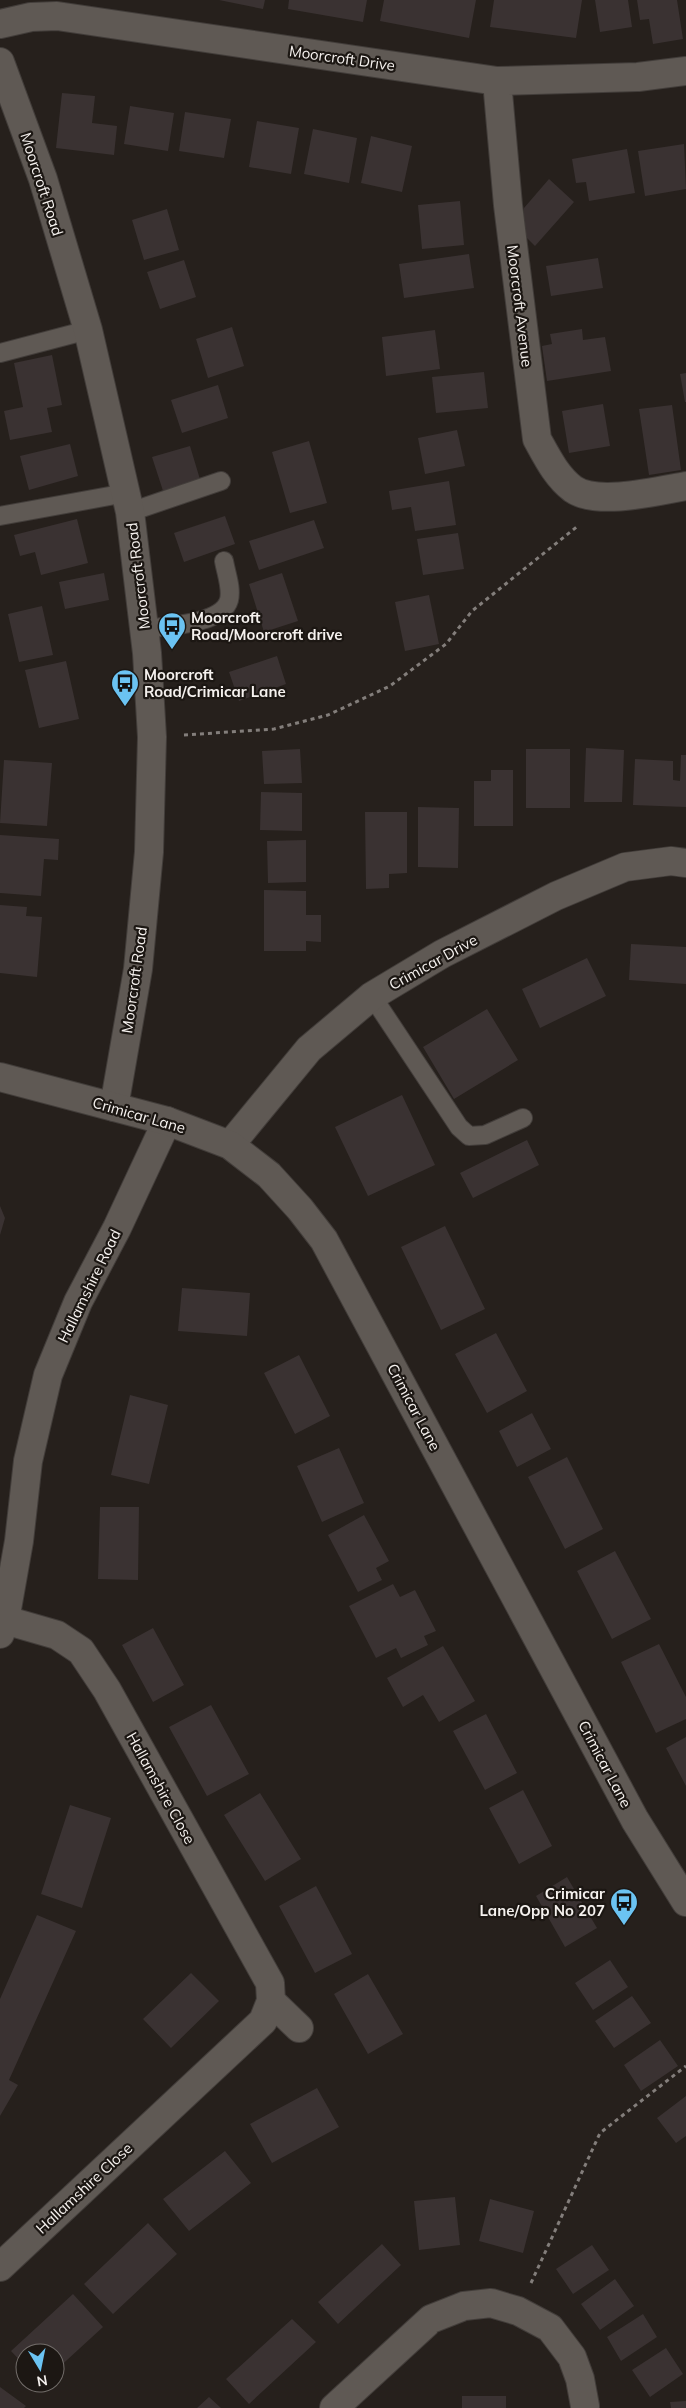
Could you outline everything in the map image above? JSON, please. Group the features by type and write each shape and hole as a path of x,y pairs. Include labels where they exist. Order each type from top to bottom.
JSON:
{"street":[{"name":"Moorcroft Drive","path":"0,24 31,17 57,16 497,81 638,77 686,72"},
{"name":"Moorcroft Road","path":"0,62 43,179 88,330 128,502 144,629 152,737 148,852 138,969 114,1107"},
{"name":"Moorcroft Avenue","path":"497,81 508,205 537,439 554,471 574,490 602,498"},
{"path":"602,498 686,486"},
{"name":"Crimicar Drive","path":"230,1145 308,1049 372,996 451,950 556,896 616,870 625,867 671,861 686,863"},
{"name":"Crimicar Lane","path":"0,1077 167,1121 230,1145 269,1175 300,1208 324,1240 635,1820 686,1902"},
{"name":"Hallamshire Road","path":"2,1627 18,1541 28,1461 48,1376 78,1302 117,1228 167,1121"},
{"name":"Hallamshire Close","path":"0,2267 263,2021 271,2001 270,1983 107,1690 81,1651 58,1635 2,1627"},
{"path":"271,2001 299,2028"},
{"path":"334,2408 431,2319 464,2306 491,2303 518,2311 550,2328 572,2357 580,2379 585,2406"}],"lane":[{"path":"0,353 88,330"},
{"path":"0,516 128,502 221,481"},
{"path":"144,629 201,621 220,612 229,600 229,583 224,561"},
{"path":"372,996 459,1127 469,1136 486,1136 523,1118"}],"path":[{"path":"152,737 274,729 328,715 390,686 446,644 472,611 578,527 602,498"},
{"path":"518,2311 600,2133 686,2066"}],"building":[{"path":"219,0 265,0 263,9"},
{"path":"289,0 367,0 363,22 288,9"},
{"path":"384,0 476,0 469,38 380,21"},
{"path":"494,0 582,0 576,38 490,27"},
{"path":"595,0 628,0 632,27 600,32"},
{"path":"637,0 677,0 683,39 653,44 649,19 640,20"},
{"path":"62,93 95,96 92,123 117,126 114,155 56,148"},
{"path":"130,106 174,113 168,151 124,144"},
{"path":"185,112 231,119 224,158 179,151"},
{"path":"257,121 299,128 291,174 249,167"},
{"path":"313,129 357,138 349,183 304,174"},
{"path":"371,136 412,146 402,192 361,183"},
{"path":"684,144 686,189 645,196 638,151"},
{"path":"627,149 635,193 589,201 586,182 576,183 572,159"},
{"path":"549,179 574,202 535,246 523,234 524,208"},
{"path":"460,201 464,245 422,249 418,205"},
{"path":"167,209 179,250 144,260 132,220"},
{"path":"469,254 474,288 404,298 399,264"},
{"path":"598,258 603,288 551,296 546,266"},
{"path":"184,260 196,297 160,309 147,272"},
{"path":"232,327 244,366 208,378 196,339"},
{"path":"582,329 583,340 605,337 611,371 547,381 542,346 552,344 550,334"},
{"path":"435,330 440,369 386,376 382,337"},
{"path":"52,355 62,405 47,408 52,432 10,440 4,411 23,407 14,363"},
{"path":"484,372 488,408 436,413 432,377"},
{"path":"686,373 686,402 685,402 680,374"},
{"path":"218,385 228,418 182,433 171,400"},
{"path":"603,404 610,446 569,453 562,411"},
{"path":"672,405 681,470 649,475 639,409"},
{"path":"457,430 465,466 425,474 418,438"},
{"path":"309,441 327,503 290,513 272,452"},
{"path":"70,444 78,476 29,490 20,456"},
{"path":"190,446 202,486 165,497 152,457"},
{"path":"449,481 456,525 415,531 411,507 392,510 389,491"},
{"path":"225,516 235,544 184,562 174,533"},
{"path":"77,519 88,563 41,575 35,552 20,556 14,535"},
{"path":"314,520 324,548 259,570 249,541"},
{"path":"458,533 464,569 423,575 417,539"},
{"path":"104,573 109,600 65,609 59,582"},
{"path":"282,573 298,621 264,632 249,584"},
{"path":"429,595 439,644 405,651 395,602"},
{"path":"42,606 53,655 19,662 8,614"},
{"path":"277,656 286,684 239,701 229,672"},
{"path":"66,661 79,719 39,728 25,670"},
{"path":"586,748 624,750 622,802 584,802"},
{"path":"300,749 302,783 264,784 262,751"},
{"path":"526,749 570,749 570,808 526,808"},
{"path":"681,755 686,755 686,807 633,805 635,759 673,761 673,780 680,781"},
{"path":"4,760 52,763 47,826 0,823"},
{"path":"491,770 513,770 513,826 474,826 474,781 491,781"},
{"path":"261,792 302,793 302,831 260,830"},
{"path":"418,807 459,808 458,868 418,867"},
{"path":"365,812 407,812 407,873 389,874 389,888 366,889"},
{"path":"0,835 59,839 58,860 44,859 41,896 0,893"},
{"path":"306,840 306,882 268,883 267,841"},
{"path":"264,890 306,891 306,915 321,915 321,942 306,941 306,951 264,951"},
{"path":"0,905 27,907 26,916 42,917 37,977 0,973"},
{"path":"631,944 686,947 686,984 629,980"},
{"path":"587,958 606,996 540,1028 522,989"},
{"path":"487,1009 518,1060 454,1099 423,1047"},
{"path":"402,1095 435,1165 368,1196 335,1127"},
{"path":"527,1140 539,1165 473,1198 460,1173"},
{"path":"0,1206 5,1218 0,1235"},
{"path":"445,1226 485,1309 441,1330 401,1247"},
{"path":"182,1288 250,1293 247,1336 178,1331"},
{"path":"496,1333 527,1391 487,1413 455,1354"},
{"path":"299,1355 330,1416 295,1434 264,1373"},
{"path":"130,1395 168,1405 149,1484 111,1475"},
{"path":"532,1413 551,1449 517,1467 499,1431"},
{"path":"339,1448 364,1503 322,1522 297,1466"},
{"path":"567,1457 603,1529 565,1549 528,1477"},
{"path":"100,1507 139,1507 138,1580 98,1579"},
{"path":"364,1515 389,1561 376,1568 382,1580 358,1592 328,1535"},
{"path":"615,1551 651,1619 612,1639 577,1571"},
{"path":"393,1584 400,1597 415,1590 436,1631 424,1636 428,1645 401,1658 396,1648 376,1658 349,1606"},
{"path":"153,1628 184,1685 153,1702 122,1645"},
{"path":"659,1644 686,1697 686,1719 656,1733 621,1662"},
{"path":"443,1646 475,1701 439,1722 423,1695 403,1707 387,1678"},
{"path":"211,1705 249,1774 207,1796 169,1727"},
{"path":"486,1714 517,1773 485,1790 453,1731"},
{"path":"686,1737 686,1786 666,1748"},
{"path":"523,1790 552,1846 519,1864 489,1808"},
{"path":"260,1793 301,1859 265,1881 224,1815"},
{"path":"70,1805 111,1818 82,1908 41,1894"},
{"path":"567,1877 597,1928 565,1947 536,1896"},
{"path":"316,1886 352,1954 315,1973 279,1906"},
{"path":"37,1915 76,1931 9,2080 18,2085 0,2116 0,1999"},
{"path":"610,1960 628,1987 593,2010 575,1983"},
{"path":"191,1973 219,2001 171,2048 143,2019"},
{"path":"368,1974 403,2034 368,2054 334,1994"},
{"path":"632,1996 651,2023 614,2048 595,2021"},
{"path":"660,2040 678,2066 641,2091 624,2065"},
{"path":"317,2088 339,2127 272,2163 250,2124"},
{"path":"686,2096 686,2136 676,2143 657,2118"},
{"path":"225,2151 251,2183 189,2231 163,2199"},
{"path":"455,2197 460,2245 419,2250 414,2201"},
{"path":"490,2199 534,2211 523,2253 479,2241"},
{"path":"148,2223 177,2254 113,2314 84,2284"},
{"path":"382,2244 401,2265 338,2324 318,2302"},
{"path":"592,2245 609,2270 573,2294 556,2269"},
{"path":"615,2279 634,2306 600,2330 581,2304"},
{"path":"73,2294 103,2327 65,2362 65,2343 20,2343"},
{"path":"643,2314 657,2337 621,2361 607,2337"},
{"path":"292,2319 316,2342 249,2404 226,2379"},
{"path":"15,2347 15,2355 11,2351"},
{"path":"666,2348 683,2374 650,2397 632,2370"},
{"path":"0,2387 26,2406 24,2408 0,2408"},
{"path":"462,2396 506,2396 506,2408 462,2408"},
{"path":"209,2397 221,2408 197,2408"},
{"path":"686,2401 686,2408 671,2408 670,2402"}],"place":[{"name":"Moorcroft Road/Moorcroft drive","path":"172,650"},
{"name":"Moorcroft Road/Crimicar Lane","path":"125,707"},
{"name":"Crimicar Lane/Opp No 207","path":"624,1926"}]}
